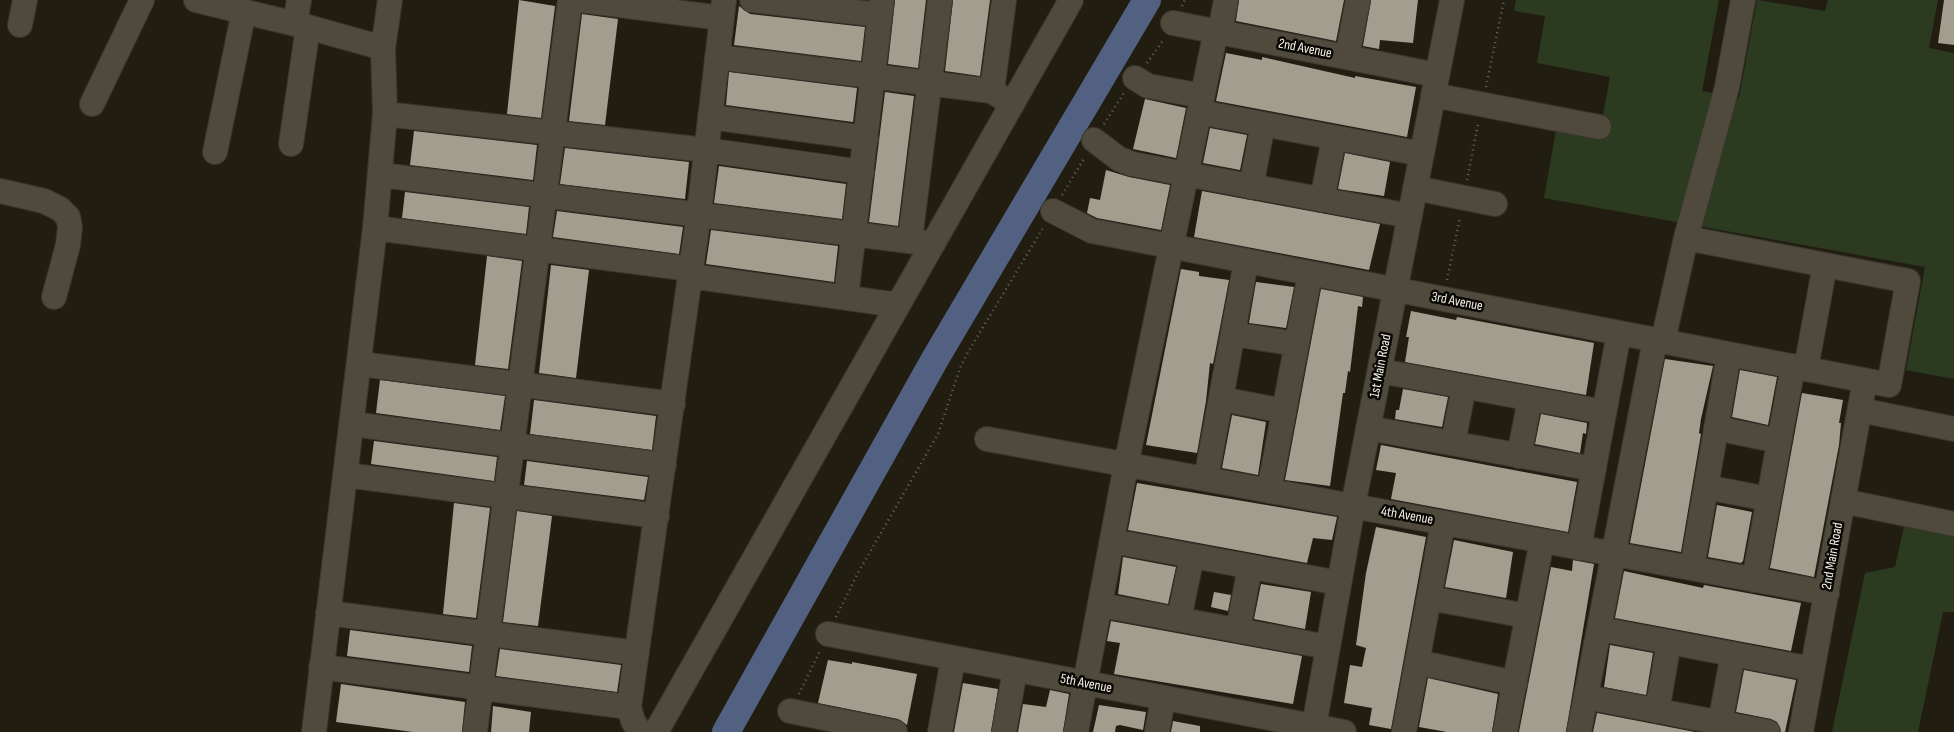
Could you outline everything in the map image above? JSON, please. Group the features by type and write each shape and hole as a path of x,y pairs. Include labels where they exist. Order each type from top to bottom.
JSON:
{"street":[{"path":"20,25 25,0"},
{"path":"92,104 142,0"},
{"path":"197,0 302,25 383,48"},
{"path":"290,144 302,25 299,0"},
{"path":"314,732 360,364 381,175 385,114 383,48 390,0"},
{"path":"475,732 570,0"},
{"path":"580,0 723,9 699,213 629,707 640,732"},
{"path":"752,0 881,7 846,297"},
{"path":"910,240 940,0"},
{"path":"992,91 1004,0"},
{"path":"656,732 1071,0"},
{"path":"672,732 1086,0"},
{"path":"1076,732 1126,465 1170,247 1200,104 1226,0"},
{"path":"1347,57 1358,0"},
{"name":"1st Main Road","path":"1314,729 1353,506 1452,0"},
{"path":"1579,732 1659,340 1727,87 1744,0"},
{"path":"215,152 244,11"},
{"name":"2nd Avenue","path":"1173,23 1347,57 1435,85 1482,104 1599,127"},
{"path":"717,57 992,91 1012,104"},
{"path":"1135,78 1148,86 1263,124 1422,154"},
{"path":"385,114 706,150 862,172"},
{"path":"710,117 866,138"},
{"path":"1251,187 1263,124"},
{"path":"1322,200 1334,138"},
{"path":"1094,140 1119,159 1186,175 1410,216"},
{"path":"381,175 699,213 933,244"},
{"path":"1415,188 1495,204"},
{"path":"0,191 44,201 60,209 68,217 70,227 68,245 54,297"},
{"name":"3rd Avenue","path":"1053,211 1092,231 1889,385 1908,281 1824,265"},
{"path":"375,228 537,248 898,305"},
{"path":"1686,238 1824,265 1779,441 1754,580"},
{"path":"1206,479 1246,262"},
{"path":"1269,491 1310,274"},
{"path":"1579,548 1619,333"},
{"path":"1233,334 1296,344"},
{"path":"1692,568 1729,354"},
{"path":"360,364 673,404"},
{"path":"1380,371 1604,412"},
{"name":"2nd Main Road","path":"1801,732 1865,380"},
{"path":"1453,443 1464,386"},
{"path":"1519,456 1530,399"},
{"path":"1220,400 1284,411"},
{"path":"1860,410 1954,429"},
{"path":"352,424 664,465"},
{"path":"1368,428 1594,469"},
{"path":"1716,428 1779,441"},
{"name":"4th Avenue","path":"987,439 1827,593"},
{"path":"346,476 657,516"},
{"path":"1706,487 1768,499"},
{"path":"1843,501 1954,524"},
{"path":"1404,732 1443,522"},
{"path":"1112,541 1339,583"},
{"path":"1505,732 1542,541"},
{"path":"1179,619 1192,556"},
{"path":"1238,630 1250,566"},
{"path":"1429,598 1528,616"},
{"path":"1100,604 1328,647"},
{"path":"328,613 637,653"},
{"path":"1600,629 1812,669"},
{"name":"5th Avenue","path":"828,634 1163,698 1230,722 1344,732"},
{"path":"1657,711 1669,642"},
{"path":"1720,723 1733,654"},
{"path":"940,732 953,659"},
{"path":"1417,662 1515,683"},
{"path":"321,667 629,707"},
{"path":"1004,732 1015,670"},
{"path":"1586,697 1768,732"},
{"path":"1157,732 1163,698"},
{"path":"790,711 894,732"}],"path":[{"path":"790,711 859,571 938,434 960,368 968,352 1094,140 1135,78 1155,54 1185,0"},
{"path":"1444,300 1504,0"}],"green space":[{"path":"1516,0 1719,0 1702,91 1739,98 1757,0 1825,11 1828,0 1938,0 1929,48 1954,53 1954,379 1906,370 1925,267 1544,198 1556,130 1599,137 1610,77 1537,63 1545,16 1514,11"},
{"path":"1904,526 1954,536 1954,612 1943,612 1918,732 1832,732 1865,573 1895,567"}],"building":[{"path":"519,0 555,6 541,118 507,114"},
{"path":"895,0 926,0 918,68 888,64"},
{"path":"953,0 990,0 980,76 945,71"},
{"path":"1239,0 1344,0 1336,41 1236,21"},
{"path":"1371,0 1418,0 1413,43 1380,40 1379,49 1363,46"},
{"path":"1944,0 1954,0 1954,45 1938,43"},
{"path":"739,6 750,14 865,27 861,61 734,45"},
{"path":"582,14 618,19 605,125 569,121"},
{"path":"1226,53 1262,60 1262,57 1355,78 1355,76 1416,87 1407,137 1216,101"},
{"path":"729,72 857,88 853,122 726,105"},
{"path":"885,92 914,96 898,226 869,222"},
{"path":"1145,99 1186,108 1176,158 1133,149"},
{"path":"1210,128 1247,135 1240,170 1203,163"},
{"path":"414,131 537,145 533,180 410,165"},
{"path":"565,148 689,162 685,199 560,184"},
{"path":"1345,153 1390,162 1384,196 1338,189"},
{"path":"719,166 846,184 842,219 714,203"},
{"path":"1106,170 1129,177 1170,185 1161,230 1097,218 1087,213 1090,198 1100,200"},
{"path":"1202,191 1380,224 1369,270 1194,237"},
{"path":"405,192 529,207 526,234 402,218"},
{"path":"557,211 683,227 679,254 553,237"},
{"path":"711,230 838,246 834,282 706,264"},
{"path":"487,256 522,261 508,369 475,365"},
{"path":"551,265 589,270 576,378 539,373"},
{"path":"1181,269 1199,272 1199,276 1229,280 1213,364 1210,363 1197,453 1146,445"},
{"path":"1256,282 1294,287 1286,328 1249,323"},
{"path":"1321,289 1363,297 1362,307 1358,306 1350,372 1348,371 1345,393 1343,393 1330,486 1285,480"},
{"path":"1411,311 1456,320 1457,317 1594,343 1586,395 1405,362 1409,337 1406,337"},
{"path":"1665,359 1713,366 1701,419 1699,433 1701,434 1681,552 1630,543"},
{"path":"1740,370 1777,377 1768,425 1732,417"},
{"path":"380,380 505,396 500,430 376,413"},
{"path":"1403,389 1448,397 1442,427 1395,419 1396,410 1399,410"},
{"path":"1802,393 1843,400 1839,423 1841,423 1839,445 1814,577 1770,568"},
{"path":"534,400 656,416 652,450 530,434"},
{"path":"1541,414 1587,423 1586,434 1583,433 1580,453 1535,444"},
{"path":"1232,415 1266,422 1258,475 1222,468"},
{"path":"374,441 497,457 494,481 371,464"},
{"path":"1381,445 1577,482 1568,532 1391,499 1396,473 1376,470"},
{"path":"527,461 648,477 644,500 524,485"},
{"path":"1137,483 1337,517 1332,540 1313,538 1307,563 1128,530"},
{"path":"454,503 490,508 476,618 443,614"},
{"path":"1717,505 1752,512 1743,561 1741,563 1708,557"},
{"path":"517,511 552,516 538,626 503,622"},
{"path":"1376,527 1426,537 1391,729 1369,725 1372,708 1344,703 1350,665 1362,667 1366,648 1356,645 1366,573"},
{"path":"1454,540 1513,552 1506,598 1445,587"},
{"path":"1123,557 1176,567 1168,604 1118,594"},
{"path":"1573,560 1594,564 1566,732 1519,732 1551,567 1572,571"},
{"path":"1624,571 1703,588 1704,585 1801,603 1791,651 1615,618"},
{"path":"1261,584 1311,592 1305,629 1254,619"},
{"path":"1214,592 1231,595 1228,611 1211,607"},
{"path":"1111,621 1302,656 1293,704 1114,674 1120,643 1107,641"},
{"path":"350,630 472,646 469,672 347,656"},
{"path":"1610,645 1653,653 1646,695 1604,687"},
{"path":"500,649 621,665 617,692 496,676"},
{"path":"828,660 852,664 852,662 917,674 907,725 898,719 818,703"},
{"path":"1744,670 1796,680 1785,732 1781,732 1777,722 1771,719 1736,712"},
{"path":"1428,678 1498,694 1492,732 1447,732 1419,727"},
{"path":"963,683 998,689 991,732 954,732"},
{"path":"341,684 465,702 462,732 413,732 336,722"},
{"path":"1050,690 1069,694 1063,732 1018,732 1023,704 1046,707"},
{"path":"1099,705 1146,712 1143,730 1120,725 1116,726 1115,732 1093,732"},
{"path":"493,706 531,712 529,732 491,732"},
{"path":"1597,713 1654,724 1695,732 1593,732"},
{"path":"1173,721 1200,726 1200,732 1171,732"}],"waterway":[{"path":"726,732 935,359 1147,0"}]}
